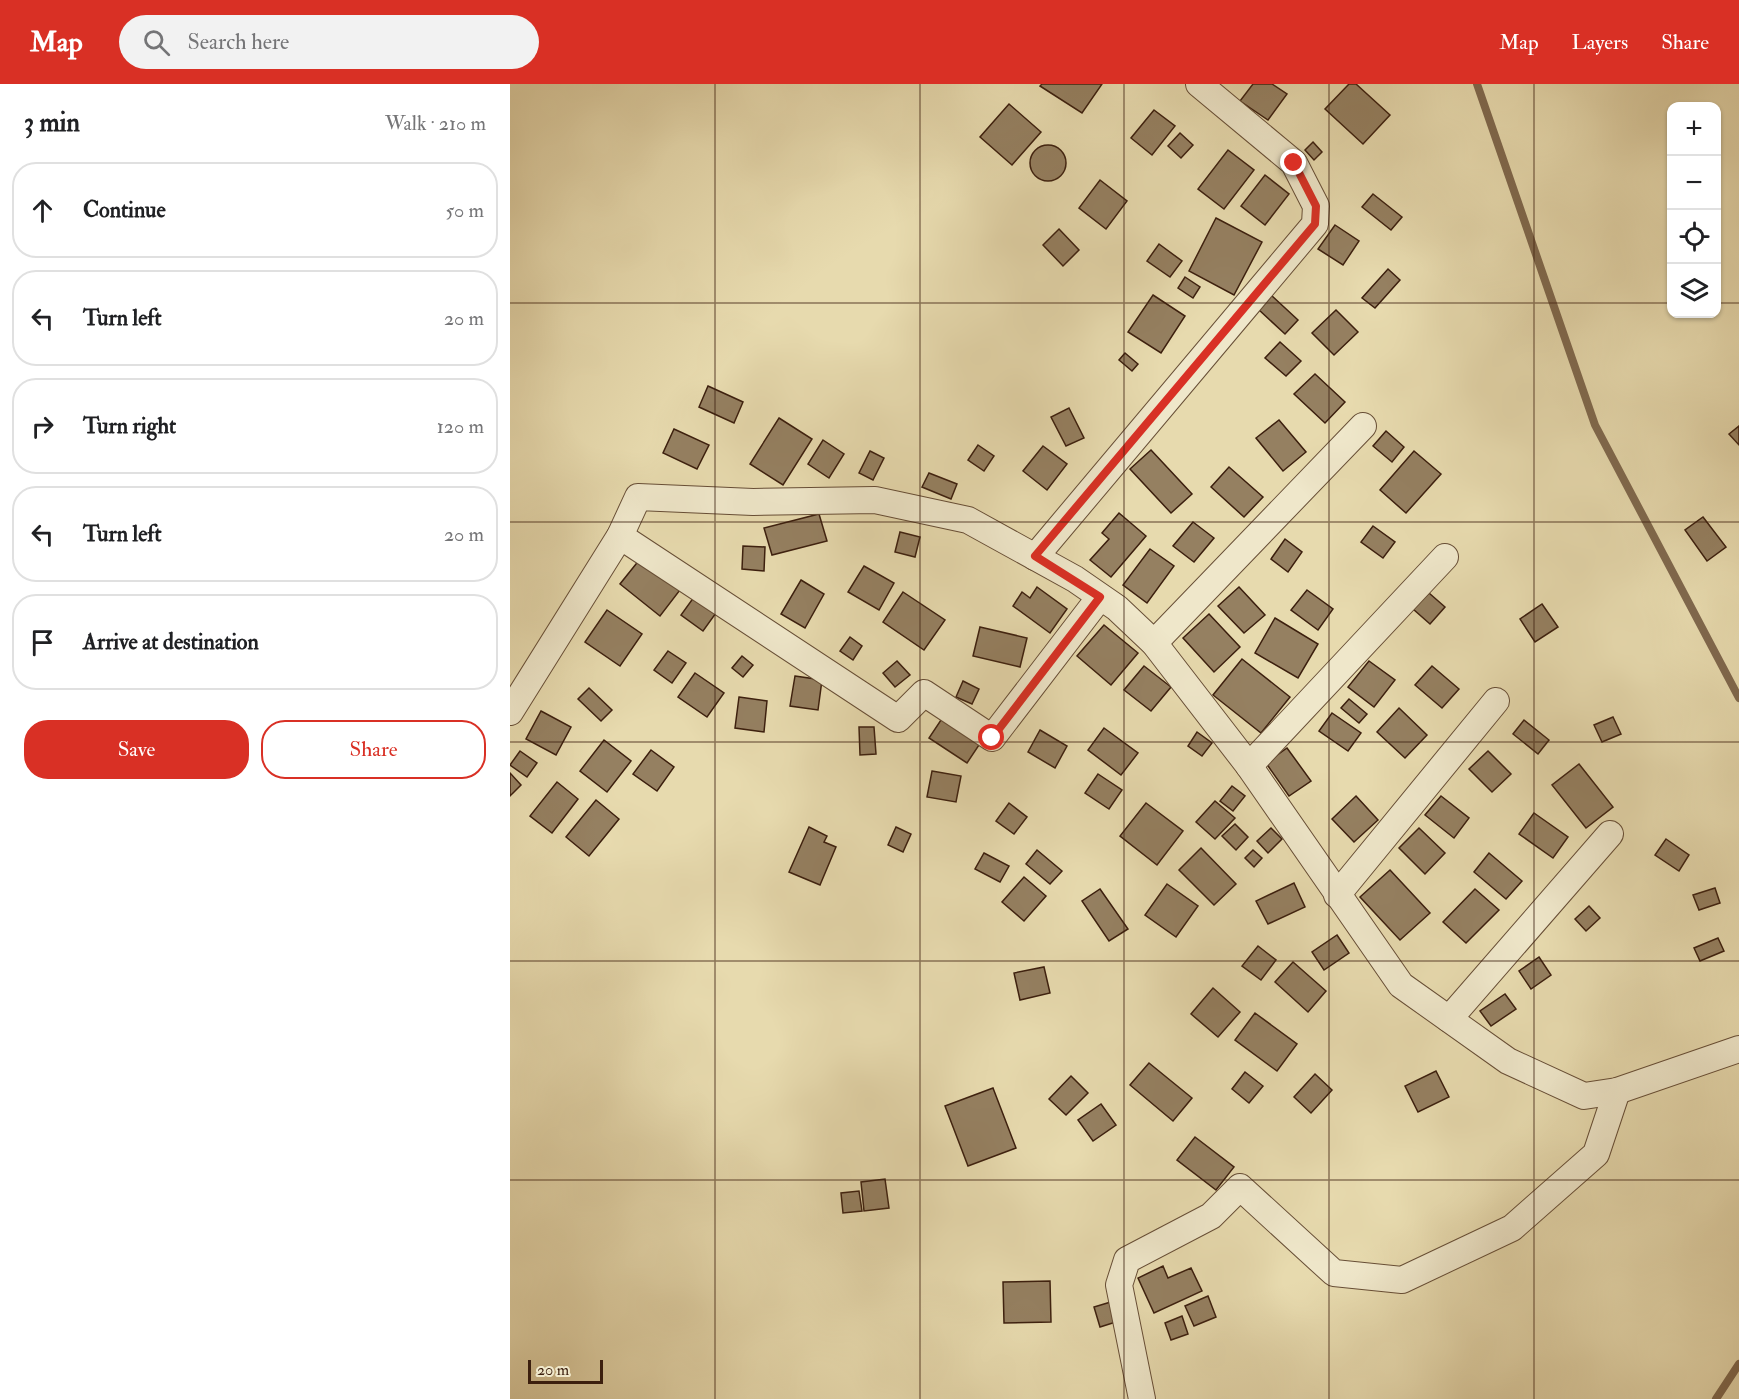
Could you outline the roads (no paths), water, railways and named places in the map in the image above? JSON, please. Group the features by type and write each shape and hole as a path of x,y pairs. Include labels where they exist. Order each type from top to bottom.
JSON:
{"street":[{"path":"1035,556 1315,224 1316,206 1294,163 1199,84"},
{"path":"1154,643 1364,426"},
{"path":"510,712 620,536 638,497 753,502 875,500 968,520 1035,556 1117,608 1154,643 1250,766 1401,985 1508,1061 1584,1096 1617,1091 1739,1049"},
{"path":"620,536 898,719 924,693 992,738 1100,597"},
{"path":"1250,766 1445,557"},
{"path":"1337,895 1496,701"},
{"path":"1449,1019 1610,834"},
{"path":"1142,1399 1119,1285 1127,1260 1211,1216 1240,1187 1334,1273 1402,1280 1512,1228 1596,1154 1617,1091"}],"waterway":[{"path":"1477,84 1595,425 1739,698"},
{"path":"1716,1399 1739,1364"}]}
